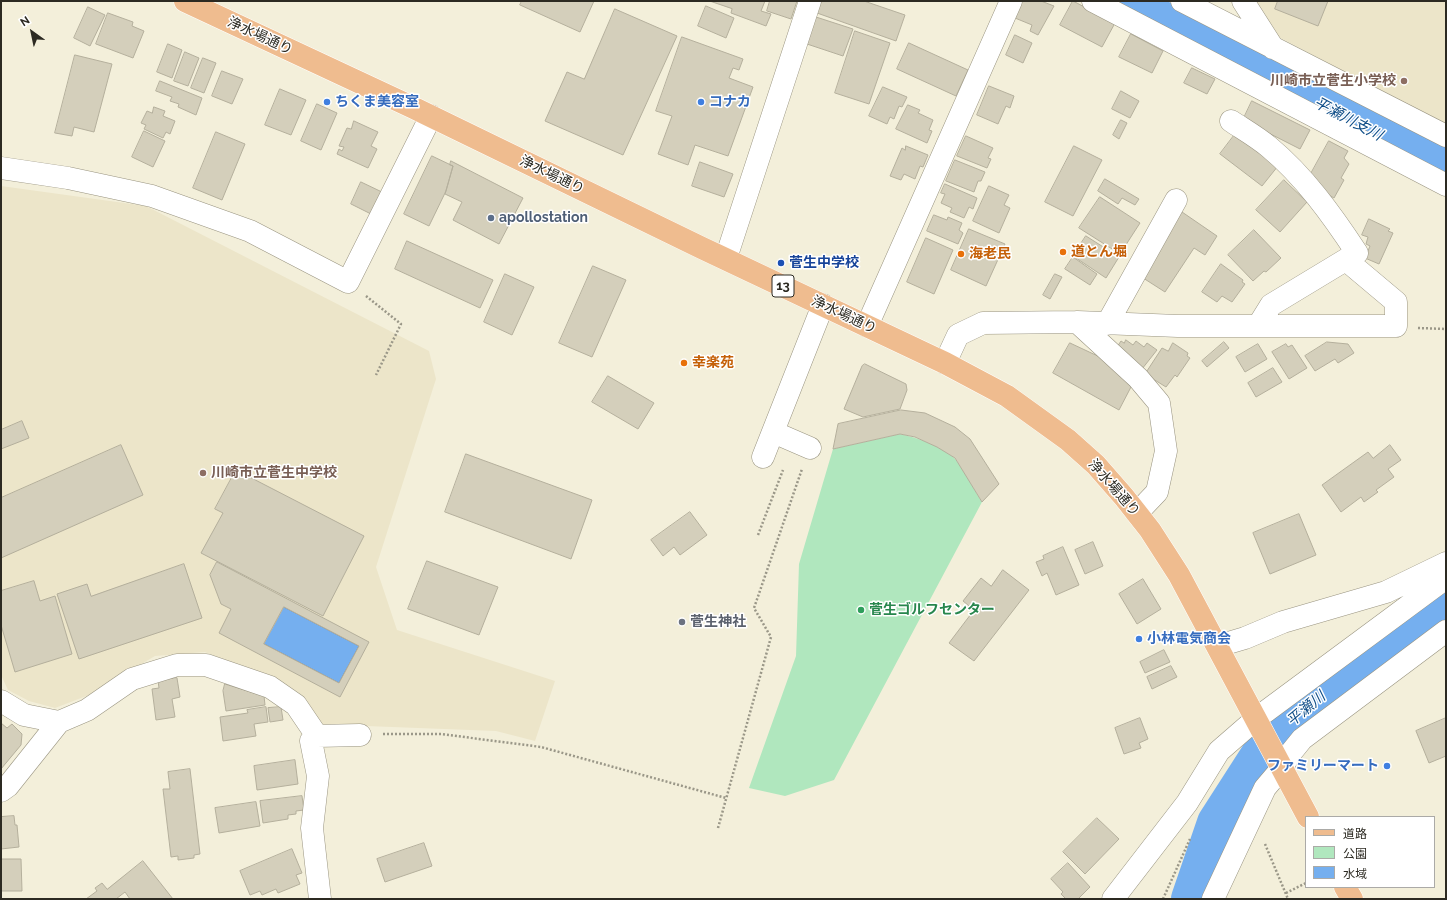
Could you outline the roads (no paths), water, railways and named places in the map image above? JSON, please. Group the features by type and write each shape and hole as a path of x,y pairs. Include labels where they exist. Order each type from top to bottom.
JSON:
{"main road":[{"name":"浄水場通り","path":"184,1 431,116 945,363 1007,396 1068,440 1096,465 1137,514 1150,530 1179,575 1257,718 1307,816"},
{"path":"1346,888 1352,899"}],"street":[{"path":"726,258 810,1"},
{"path":"867,326 1011,1"},
{"path":"1093,1 1446,185"},
{"path":"1182,1 1273,49 1446,136"},
{"path":"1243,1 1273,49"},
{"path":"1,168 68,178 152,196 250,231 348,282 431,116"},
{"path":"1231,121 1269,147 1304,182 1331,214 1357,253 1271,305 1258,326"},
{"path":"1107,324 1176,200"},
{"path":"945,363 958,334 983,323 1077,322 1107,324 1258,326 1396,326 1396,302 1346,260"},
{"path":"763,457 823,305"},
{"path":"1077,322 1138,378 1159,403 1166,451 1157,492 1137,514"},
{"path":"773,432 810,448"},
{"path":"1218,646 1245,638 1283,622 1386,592 1446,563"},
{"path":"1113,899 1188,803 1218,751 1257,718 1446,578"},
{"path":"1213,899 1265,788 1282,768 1289,755 1302,739 1446,631"},
{"path":"1,791 8,786 59,722 87,710 132,679 177,665 206,665 270,688 296,705 317,736"},
{"path":"1,701 24,715 59,722"},
{"path":"320,899 312,828 318,776 311,741 317,736 360,735"}],"water":[{"path":"284,607 359,646 339,683 264,644"}],"waterway":[{"name":"平瀬川支川","path":"1122,1 1446,171"},
{"name":"平瀬川","path":"1192,899 1218,823 1263,753 1292,718 1446,601"}],"place":[{"name":"川崎市立菅生小学校","path":"1404,81"},
{"name":"ちくま美容室","path":"327,102"},
{"name":"コナカ","path":"701,102"},
{"name":"apollostation","path":"491,218"},
{"name":"道とん堀","path":"1063,252"},
{"name":"海老民","path":"961,254"},
{"name":"菅生中学校","path":"781,263"},
{"name":"幸楽苑","path":"684,363"},
{"name":"川崎市立菅生中学校","path":"203,473"},
{"name":"菅生ゴルフセンター","path":"861,610"},
{"name":"菅生神社","path":"682,622"},
{"name":"小林電気商会","path":"1139,639"},
{"name":"ファミリーマート","path":"1387,766"}]}
